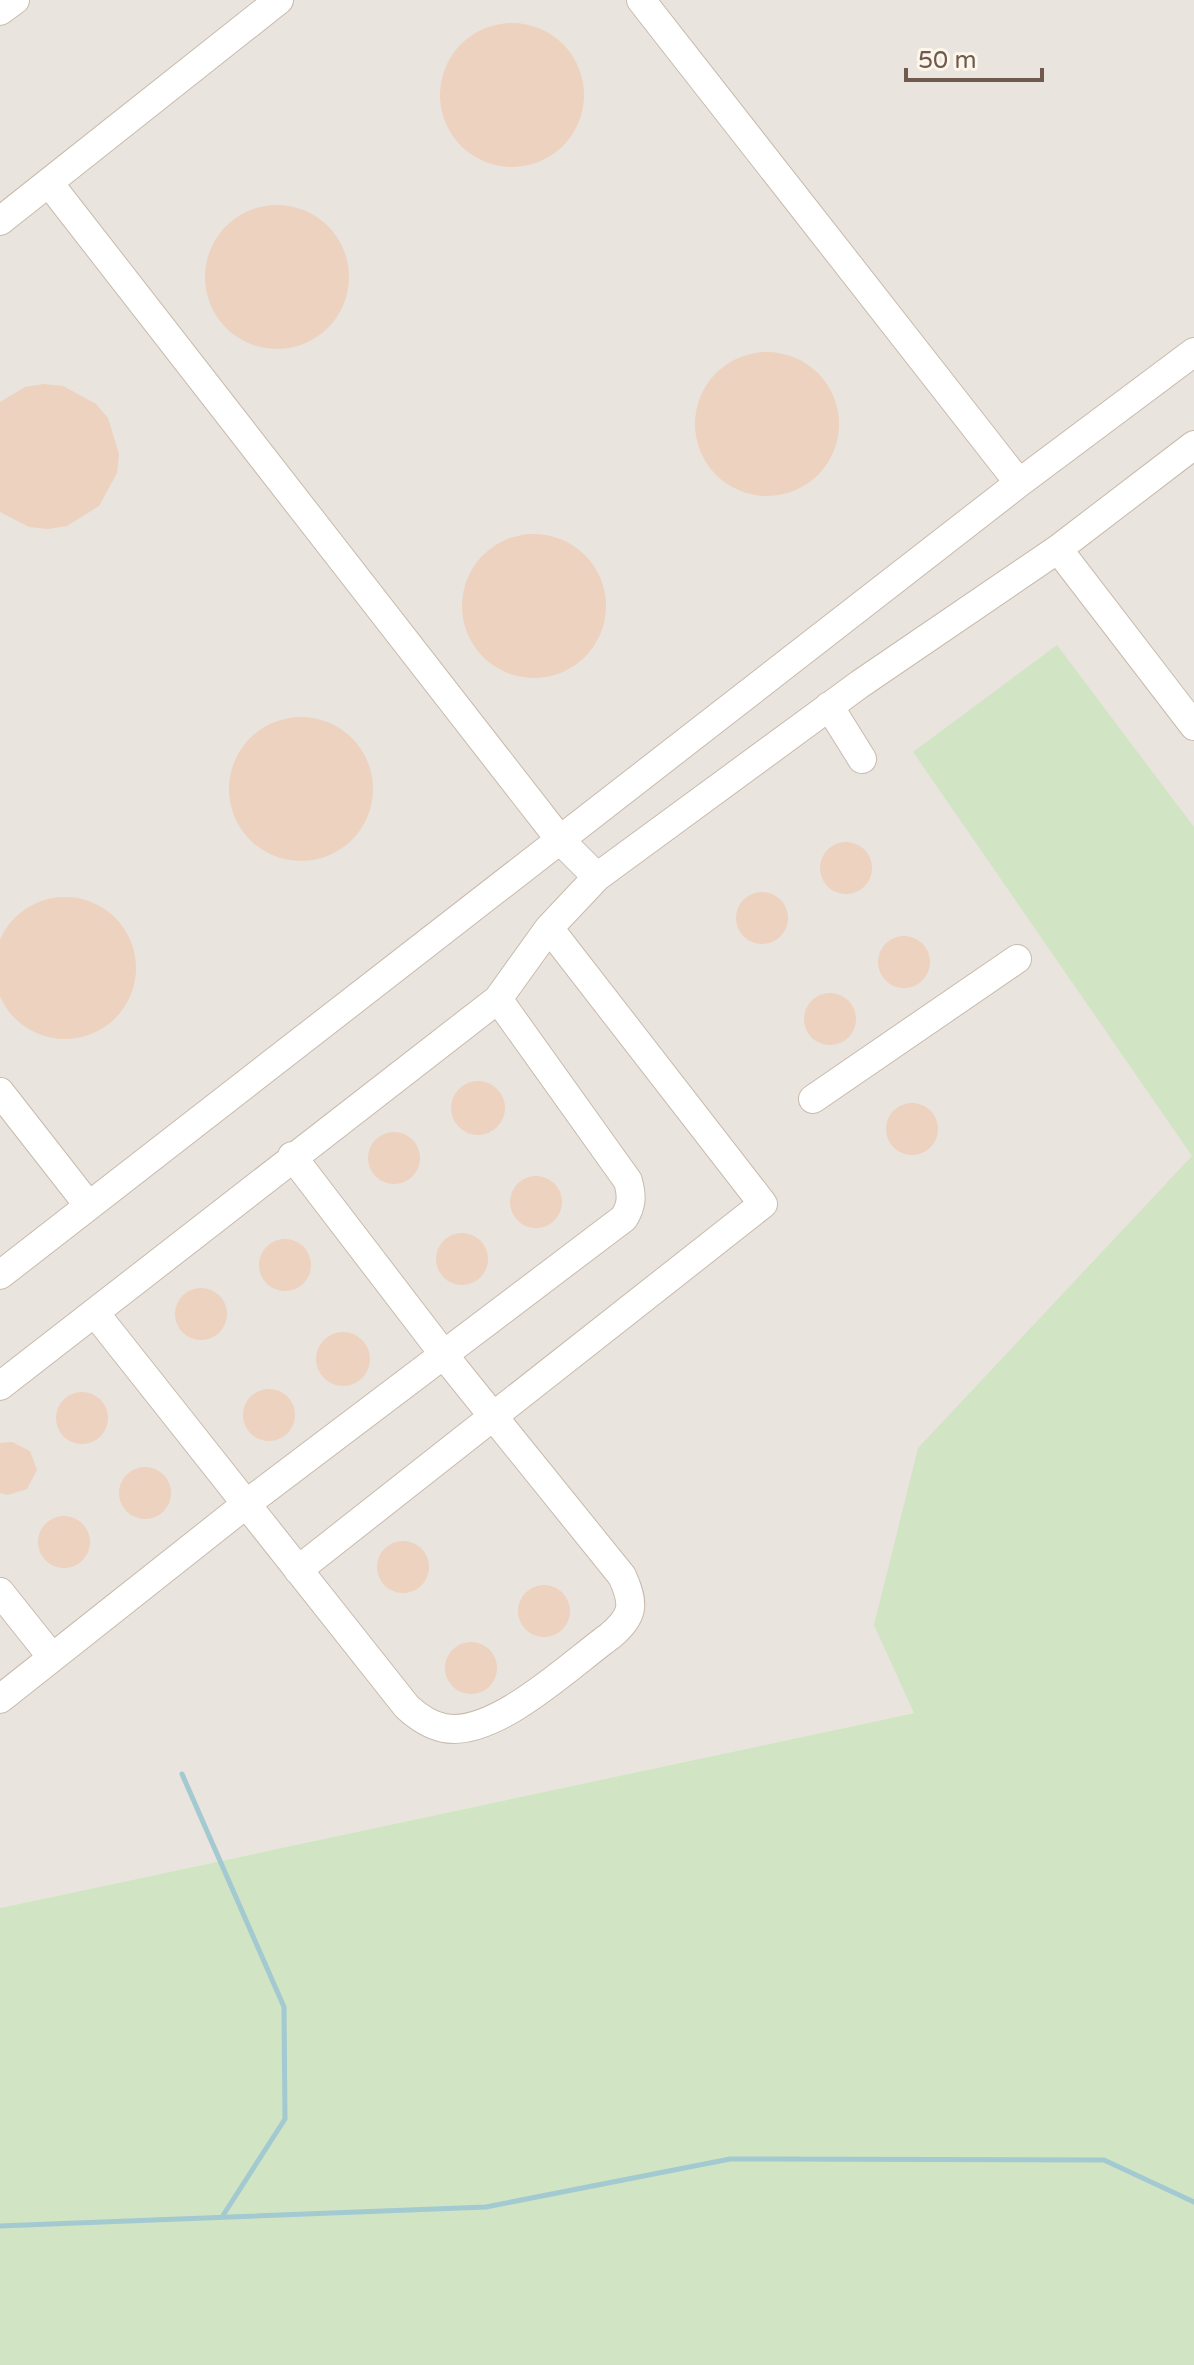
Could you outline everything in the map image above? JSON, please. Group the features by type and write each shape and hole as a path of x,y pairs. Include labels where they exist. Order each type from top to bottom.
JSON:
{"lane":[{"path":"0,11 15,0"},
{"path":"0,221 279,0"},
{"path":"641,0 1019,483"},
{"path":"49,183 561,841 597,877"},
{"path":"0,1275 1019,483 1194,352"},
{"path":"0,1386 292,1156 498,999 549,928 597,877 829,706 1058,549 1194,445"},
{"path":"1058,549 1194,726"},
{"path":"829,706 862,759"},
{"path":"298,1570 486,1407 763,1204 549,928"},
{"path":"813,1099 1017,959"},
{"path":"0,1699 245,1505 450,1362 624,1218 630,1209 632,1195 628,1181 498,999"},
{"path":"0,1092 89,1206"},
{"path":"95,1313 407,1707 423,1721 447,1729 503,1715 610,1636 626,1622 631,1606 622,1576 450,1362 292,1156"},
{"path":"0,1592 51,1656"}],"shaded area":[{"path":"0,0 1194,0 1194,1810 914,1713 0,1908"}],"green space":[{"path":"1057,645 1194,827 1194,2365 0,2365 0,1908 914,1713 874,1625 918,1448 1192,1156 913,752"}],"building":[{"path":"512,23 540,28 563,44 579,67 584,95 579,123 563,146 540,162 512,167 484,162 461,146 445,123 440,95 445,67 461,44 484,28"},
{"path":"277,205 305,210 328,226 344,249 349,277 344,305 328,328 305,344 277,349 249,344 226,328 210,305 205,277 210,249 226,226 249,210"},
{"path":"767,352 795,357 818,373 834,396 839,424 834,452 818,475 795,491 767,496 739,491 716,475 700,452 695,424 700,396 716,373 739,357"},
{"path":"44,384 63,386 96,404 108,418 119,454 117,473 99,506 67,526 48,529 29,527 0,512 0,402 25,387"},
{"path":"534,534 562,539 585,555 601,578 606,606 601,634 585,657 562,673 534,678 506,673 483,657 467,634 462,606 467,578 483,555 506,539"},
{"path":"301,717 329,722 352,738 368,761 373,789 368,817 352,840 329,856 301,861 273,856 250,840 234,817 229,789 234,761 250,738 273,722"},
{"path":"846,842 865,849 872,868 865,887 846,894 827,887 820,868 827,849"},
{"path":"762,892 781,899 788,918 781,937 762,944 743,937 736,918 743,899"},
{"path":"65,897 92,902 115,918 131,941 136,968 131,995 115,1018 92,1034 65,1039 38,1034 15,1018 -1,995 -6,968 -1,941 15,918 38,902"},
{"path":"904,936 923,943 930,962 923,981 904,988 885,981 878,962 885,943"},
{"path":"830,993 849,1000 856,1019 849,1038 830,1045 811,1038 804,1019 811,1000"},
{"path":"478,1081 497,1089 505,1108 497,1127 478,1135 459,1127 451,1108 459,1089"},
{"path":"912,1103 931,1110 938,1129 931,1148 912,1155 893,1148 886,1129 893,1110"},
{"path":"394,1132 413,1139 420,1158 413,1177 394,1184 375,1177 368,1158 375,1139"},
{"path":"536,1176 555,1183 562,1202 555,1221 536,1228 517,1221 510,1202 517,1183"},
{"path":"462,1233 481,1240 488,1259 481,1278 462,1285 443,1278 436,1259 443,1240"},
{"path":"285,1239 304,1246 311,1265 304,1284 285,1291 266,1284 259,1265 266,1246"},
{"path":"201,1288 220,1295 227,1314 220,1333 201,1340 182,1333 175,1314 182,1295"},
{"path":"343,1332 362,1340 370,1359 362,1378 343,1386 324,1378 316,1359 324,1340"},
{"path":"269,1389 288,1396 295,1415 288,1434 269,1441 250,1434 243,1415 250,1396"},
{"path":"82,1392 101,1399 108,1418 101,1437 82,1444 63,1437 56,1418 63,1399"},
{"path":"12,1442 30,1451 37,1470 27,1489 8,1495 0,1493 0,1443"},
{"path":"145,1467 164,1474 171,1493 164,1512 145,1519 126,1512 119,1493 126,1474"},
{"path":"64,1516 83,1523 90,1542 83,1561 64,1568 45,1561 38,1542 45,1523"},
{"path":"403,1541 422,1548 429,1567 422,1586 403,1593 384,1586 377,1567 384,1548"},
{"path":"544,1585 563,1592 570,1611 563,1630 544,1637 525,1630 518,1611 525,1592"},
{"path":"471,1642 490,1649 497,1668 490,1687 471,1694 452,1687 445,1668 452,1649"}],"waterway":[{"path":"182,1774 284,2007 285,2119 222,2217"},
{"path":"0,2226 486,2207 730,2159 1104,2160 1194,2202"}]}
